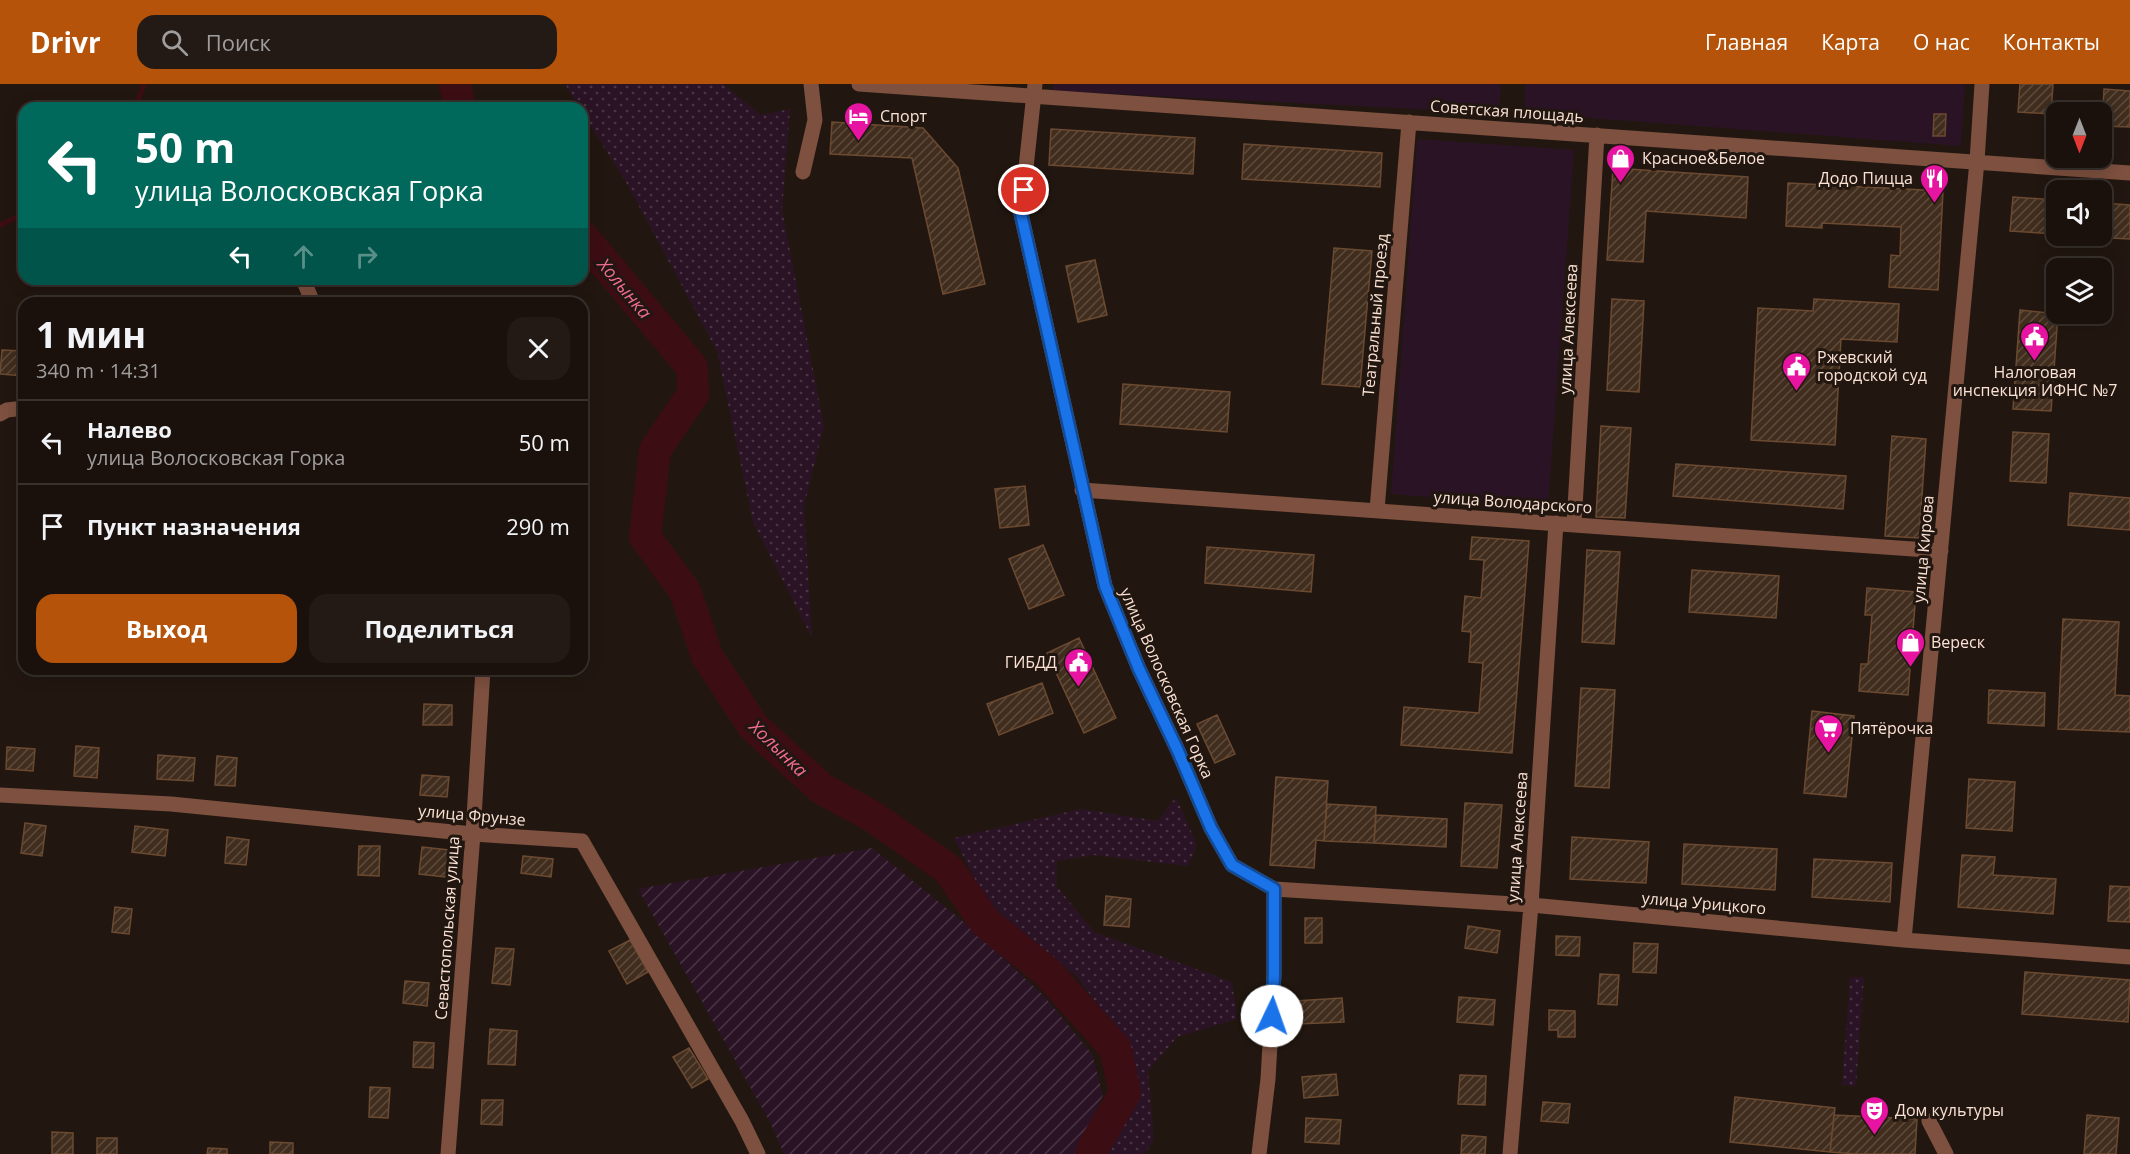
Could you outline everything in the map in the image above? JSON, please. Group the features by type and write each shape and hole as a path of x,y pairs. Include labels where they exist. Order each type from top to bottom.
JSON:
{"street":[{"path":"803,172 815,120 811,84"},
{"name":"Советская площадь","path":"859,84 1034,90 1409,122 2130,173"},
{"path":"1977,161 1982,84"},
{"name":"улица Волосковская Горка","path":"1034,90 1021,214 1105,586 1139,669 1211,828 1232,865 1274,889"},
{"name":"Театральный проезд","path":"1377,510 1409,122"},
{"name":"улица Алексеева","path":"1574,524 1598,135"},
{"name":"улица Кирова","path":"1904,940 1977,161"},
{"path":"0,414 7,410 18,409"},
{"name":"улица Володарского","path":"1082,490 1941,551"},
{"name":"улица Алексеева","path":"1510,1154 1531,905 1556,523"},
{"name":"Севастопольская улица","path":"448,1154 473,834 483,675"},
{"name":"улица Фрунзе","path":"0,795 171,804 473,834 582,841 742,1121 758,1154"},
{"path":"1259,1154 1269,1079 1274,974 1274,889"},
{"name":"улица Урицкого","path":"1274,889 1531,905 1904,940 2130,957"},
{"path":"1929,1121 1946,1154"}],"shaded area":[{"path":"565,84 723,84 761,115 790,109 782,210 824,426 804,506 812,638 753,522 717,351 627,184 588,122 588,102 576,102"},
{"path":"1053,84 1501,84 1499,113 1053,91"},
{"path":"1525,84 1965,84 1961,146 1524,113"},
{"path":"1417,139 1574,150 1548,506 1391,494"},
{"path":"1176,797 1197,845 1188,866 1093,855 1057,861 1056,885 1094,932 1232,982 1237,1019 1177,1037 1148,1071 1154,1140 1145,1154 1107,1154 1109,1141 1137,1087 1118,1032 1077,977 987,903 954,838 1081,809 1158,821"},
{"path":"872,848 965,923 1044,996 1092,1054 1103,1095 1076,1154 784,1154 770,1122 638,889"},
{"path":"1850,977 1864,977 1856,1086 1842,1085"}],"building":[{"path":"2020,84 2053,84 2052,102 2046,102 2046,114 2018,112"},
{"path":"2104,89 2130,91 2130,127 2112,126 2112,102 2103,102"},
{"path":"1934,114 1946,114 1945,136 1933,136"},
{"path":"832,122 923,128 958,168 985,284 943,294 912,158 830,154"},
{"path":"1051,129 1195,138 1193,174 1049,165"},
{"path":"1244,144 1382,153 1380,187 1242,179"},
{"path":"1613,168 1748,177 1746,218 1646,211 1643,262 1607,260"},
{"path":"1788,183 1943,191 1938,290 1889,287 1891,255 1900,256 1901,227 1822,223 1822,228 1786,226"},
{"path":"2013,197 2046,199 2046,233 2010,231"},
{"path":"2112,204 2130,205 2130,239 2112,238"},
{"path":"1334,248 1372,251 1360,387 1322,384"},
{"path":"1095,260 1107,315 1078,322 1066,266"},
{"path":"1612,299 1644,301 1639,392 1607,390"},
{"name":"Ржевский городской суд","path":"1814,299 1899,304 1897,342 1841,339 1835,445 1751,440 1758,308 1813,311"},
{"name":"Налоговая инспекция ИФНС №7","path":"2020,310 2046,313 2046,324 2057,324 2051,411 2013,409"},
{"path":"2,350 18,351 18,376 0,374"},
{"path":"1123,384 1230,392 1227,432 1120,424"},
{"path":"1601,426 1631,428 1625,518 1596,517"},
{"path":"2013,432 2049,434 2046,483 2010,481"},
{"path":"1892,436 1926,439 1919,538 1885,536"},
{"path":"1676,464 1846,476 1843,509 1673,496"},
{"path":"1025,486 1029,525 1000,528 995,489"},
{"path":"2070,493 2130,498 2130,530 2068,525"},
{"path":"1472,537 1529,541 1512,753 1401,745 1404,707 1479,713 1483,663 1469,662 1471,632 1462,631 1465,596 1481,598 1484,560 1470,559"},
{"path":"1043,545 1064,595 1029,609 1009,559"},
{"path":"1207,547 1314,555 1311,592 1205,583"},
{"path":"1587,550 1620,552 1614,644 1582,642"},
{"path":"1692,570 1779,576 1776,618 1689,612"},
{"path":"1867,588 1916,592 1908,695 1859,691 1861,664 1868,664 1872,615 1865,615"},
{"path":"2063,619 2119,622 2115,695 2130,696 2130,732 2058,729"},
{"path":"1079,638 1116,718 1084,733 1047,653"},
{"path":"1042,683 1053,713 999,735 987,704"},
{"path":"1581,688 1615,690 1609,788 1575,786"},
{"path":"1989,690 2045,693 2044,726 1988,723"},
{"path":"424,704 452,705 452,725 423,725"},
{"name":"Пятёрочка","path":"1812,711 1854,716 1846,797 1804,793"},
{"path":"1217,715 1235,754 1215,763 1197,724"},
{"path":"76,746 99,748 97,778 74,776"},
{"path":"7,747 35,749 33,771 6,769"},
{"path":"158,755 195,758 193,781 157,779"},
{"path":"217,756 237,758 235,786 215,785"},
{"path":"422,775 449,777 447,797 420,795"},
{"path":"1276,777 1328,781 1324,841 1316,840 1314,868 1270,865"},
{"path":"1969,779 2015,782 2012,831 1966,828"},
{"path":"1465,803 1502,805 1497,868 1461,866"},
{"path":"1327,804 1376,807 1374,843 1324,841"},
{"path":"1376,815 1447,819 1446,847 1374,843"},
{"path":"25,823 46,826 42,856 21,853"},
{"path":"135,826 168,830 165,856 132,852"},
{"path":"227,837 249,840 246,865 225,863"},
{"path":"1572,837 1649,842 1646,883 1570,879"},
{"path":"1684,844 1777,849 1775,890 1682,884"},
{"path":"359,846 380,846 379,876 358,875"},
{"path":"422,847 449,850 445,877 419,874"},
{"path":"1962,855 1995,857 1993,875 2056,879 2053,914 1958,907"},
{"path":"523,856 553,859 551,877 521,873"},
{"path":"1814,859 1892,863 1890,902 1812,897"},
{"path":"2110,886 2130,887 2130,922 2108,921"},
{"path":"1106,896 1131,899 1129,927 1104,925"},
{"path":"115,907 132,909 129,934 112,932"},
{"path":"1305,918 1322,918 1322,943 1305,943"},
{"path":"1468,926 1500,931 1497,953 1465,948"},
{"path":"1556,936 1580,937 1579,956 1556,955"},
{"path":"630,940 648,972 627,984 609,951"},
{"path":"1634,943 1658,944 1656,973 1633,972"},
{"path":"496,948 514,949 510,985 492,983"},
{"path":"2025,972 2130,980 2128,1022 2022,1014"},
{"path":"1600,974 1619,975 1617,1005 1598,1004"},
{"path":"405,981 429,983 427,1006 403,1003"},
{"path":"1459,997 1495,1000 1493,1025 1457,1022"},
{"path":"1342,998 1344,1022 1297,1024 1295,1001"},
{"path":"1549,1010 1575,1011 1575,1037 1558,1037 1558,1030 1549,1030"},
{"path":"490,1029 517,1031 515,1065 488,1064"},
{"path":"414,1042 434,1043 433,1068 413,1067"},
{"path":"689,1048 708,1079 692,1088 673,1057"},
{"path":"1336,1074 1338,1095 1304,1098 1302,1077"},
{"path":"1460,1075 1486,1076 1485,1105 1458,1104"},
{"path":"370,1087 390,1088 388,1118 369,1117"},
{"path":"1735,1097 1835,1108 1830,1152 1730,1142"},
{"path":"482,1100 503,1100 502,1125 481,1124"},
{"path":"1543,1102 1570,1104 1568,1123 1541,1121"},
{"name":"Дом культуры","path":"1834,1115 1917,1119 1915,1154 1830,1152"},
{"path":"2087,1115 2119,1118 2116,1154 2084,1154"},
{"path":"1306,1118 1341,1120 1339,1144 1305,1142"},
{"path":"52,1132 73,1133 73,1154 52,1154"},
{"path":"1462,1135 1486,1137 1485,1154 1461,1154"},
{"path":"97,1138 117,1138 117,1154 97,1154"},
{"path":"270,1142 293,1143 293,1154 270,1154"},
{"path":"208,1148 227,1149 227,1154 207,1154"}],"waterway":[{"path":"137,102 144,84"},
{"name":"Холынка","path":"455,84 459,102"},
{"path":"0,225 18,217"},
{"name":"Холынка","path":"588,243 692,367 693,394 655,450 645,537 685,591 707,656 753,726 822,789 872,816 948,869 985,922 1047,972 1115,1048 1125,1093 1091,1154"}],"place":[{"name":"Спорт","path":"859,142"},
{"name":"Красное&Белое","path":"1621,184"},
{"name":"Додо Пицца","path":"1934,204"},
{"name":"Налоговая инспекция ИФНС №7","path":"2035,362"},
{"name":"Ржевский городской суд","path":"1796,392"},
{"name":"Вереск","path":"1910,668"},
{"name":"ГИБДД","path":"1078,688"},
{"name":"Пятёрочка","path":"1829,754"},
{"name":"Дом культуры","path":"1874,1136"}],"route":[{"path":"1024,190 1021,214 1105,586 1139,669 1211,828 1232,865 1274,889 1272,1016"}]}
